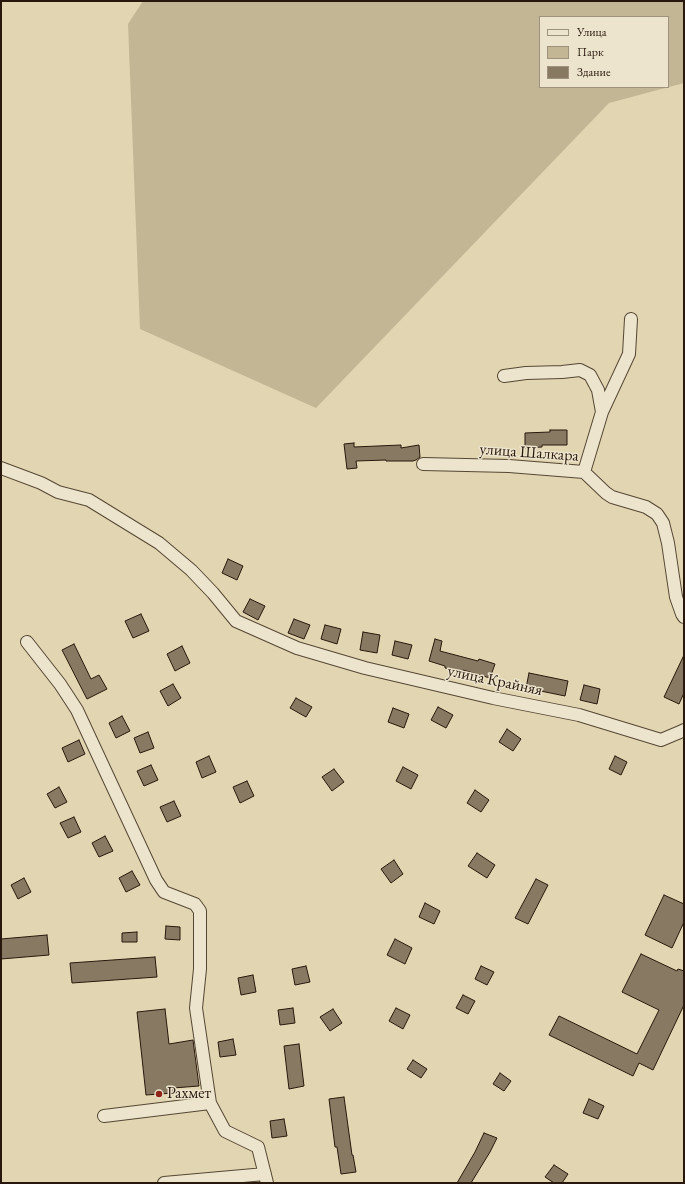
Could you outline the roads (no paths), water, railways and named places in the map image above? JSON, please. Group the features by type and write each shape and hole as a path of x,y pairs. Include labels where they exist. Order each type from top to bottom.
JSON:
{"street":[{"path":"584,472 602,412 629,354 631,319"},
{"path":"504,376 526,372 562,372 580,370 590,376 598,390 602,412"},
{"name":"улица Шалкара","path":"423,464 509,466 584,472 612,497 646,507 657,514 663,523 668,543 676,597 684,617"},
{"name":"улица Крайняя","path":"1,468 40,483 58,492 89,500 159,543 192,570 236,621 297,648 373,670 579,716 661,740 684,730"},
{"path":"27,642 60,684 77,710 156,880 164,892 195,904 200,911 200,969 196,1008 210,1103 224,1131 258,1147 266,1179 164,1183"},
{"path":"104,1116 210,1103"}],"place":[{"name":"Рахмет","path":"159,1094"}]}
